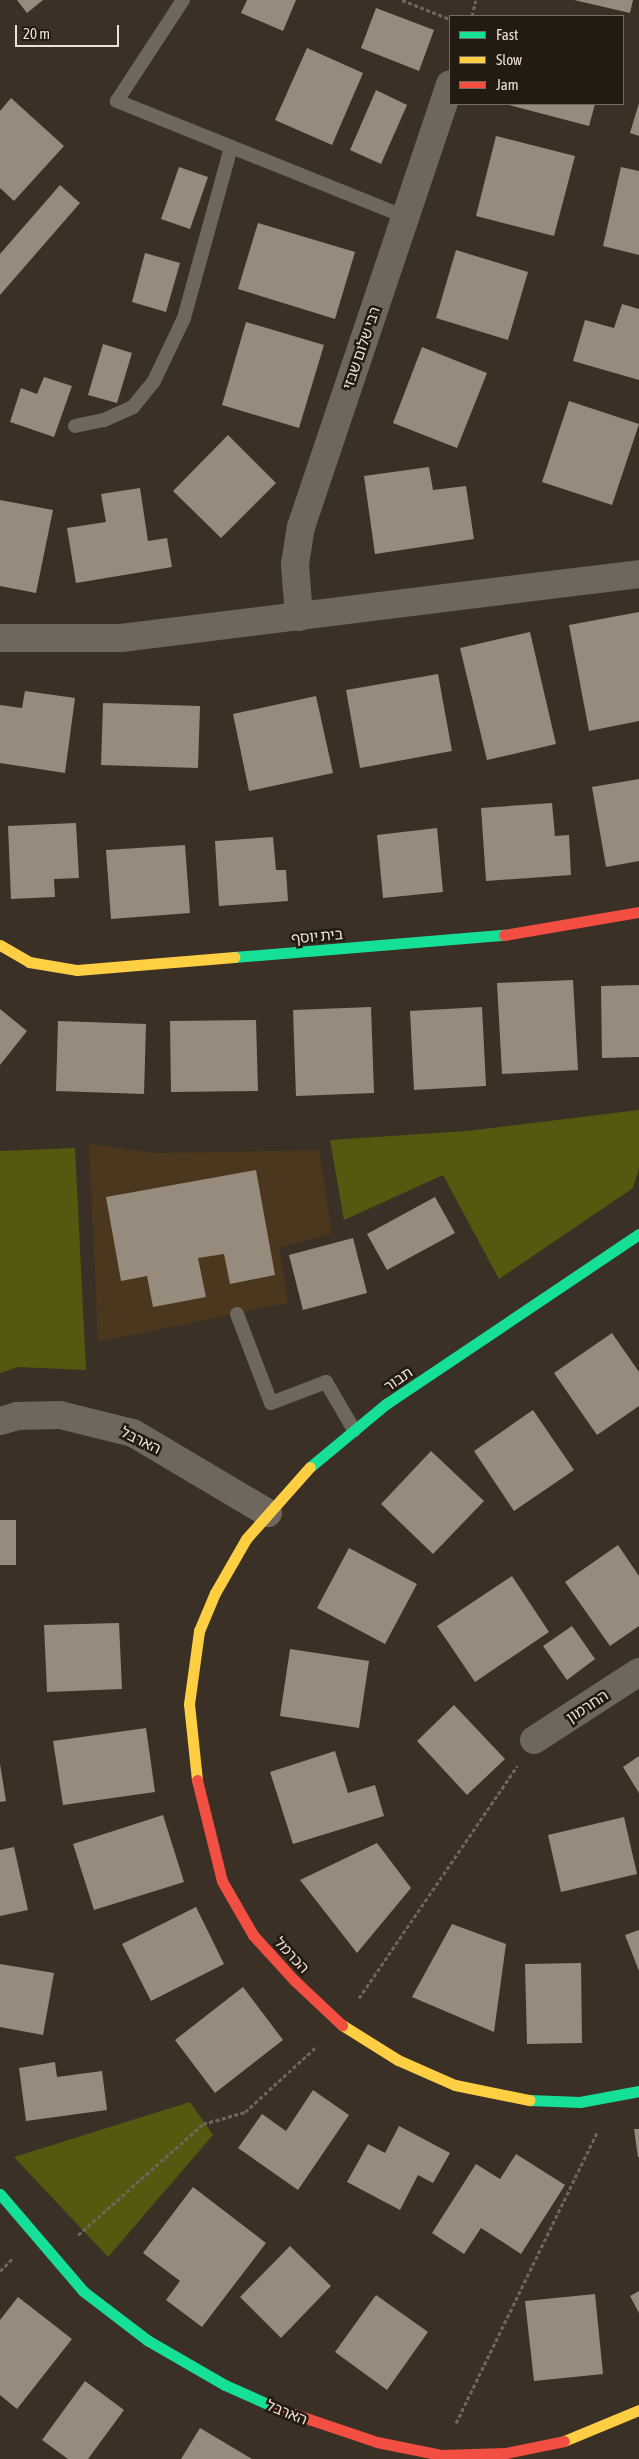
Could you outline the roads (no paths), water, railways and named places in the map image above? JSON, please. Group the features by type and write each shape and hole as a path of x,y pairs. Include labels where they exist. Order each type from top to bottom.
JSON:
{"street":[{"name":"רבי שלום שבזי","path":"299,617 296,564 301,527 449,87"},
{"path":"0,638 121,638 639,574"},
{"name":"בית יוסף","path":"0,945 29,962 77,970 500,936 639,912"},
{"name":"תבור","path":"215,1593 246,1539 286,1490 354,1430 386,1404 639,1234"},
{"name":"הארבל","path":"0,1421 17,1416 60,1414 133,1433 268,1513"},
{"name":"הכרמל","path":"215,1593 198,1632 189,1704 193,1764 222,1881 253,1935 294,1980 342,2024 398,2060 455,2085 516,2099 580,2102 639,2091"},
{"name":"החרמון","path":"534,1740 639,1672"},
{"name":"הארבל","path":"0,2194 82,2291 147,2340 225,2385 300,2419 377,2442 441,2455 506,2453 562,2442 639,2410"}],"lane":[{"path":"182,0 117,100 405,218"},
{"path":"75,426 104,420 133,407 154,381 184,318 231,147"},
{"path":"237,1314 271,1403 326,1382 354,1430"}]}
